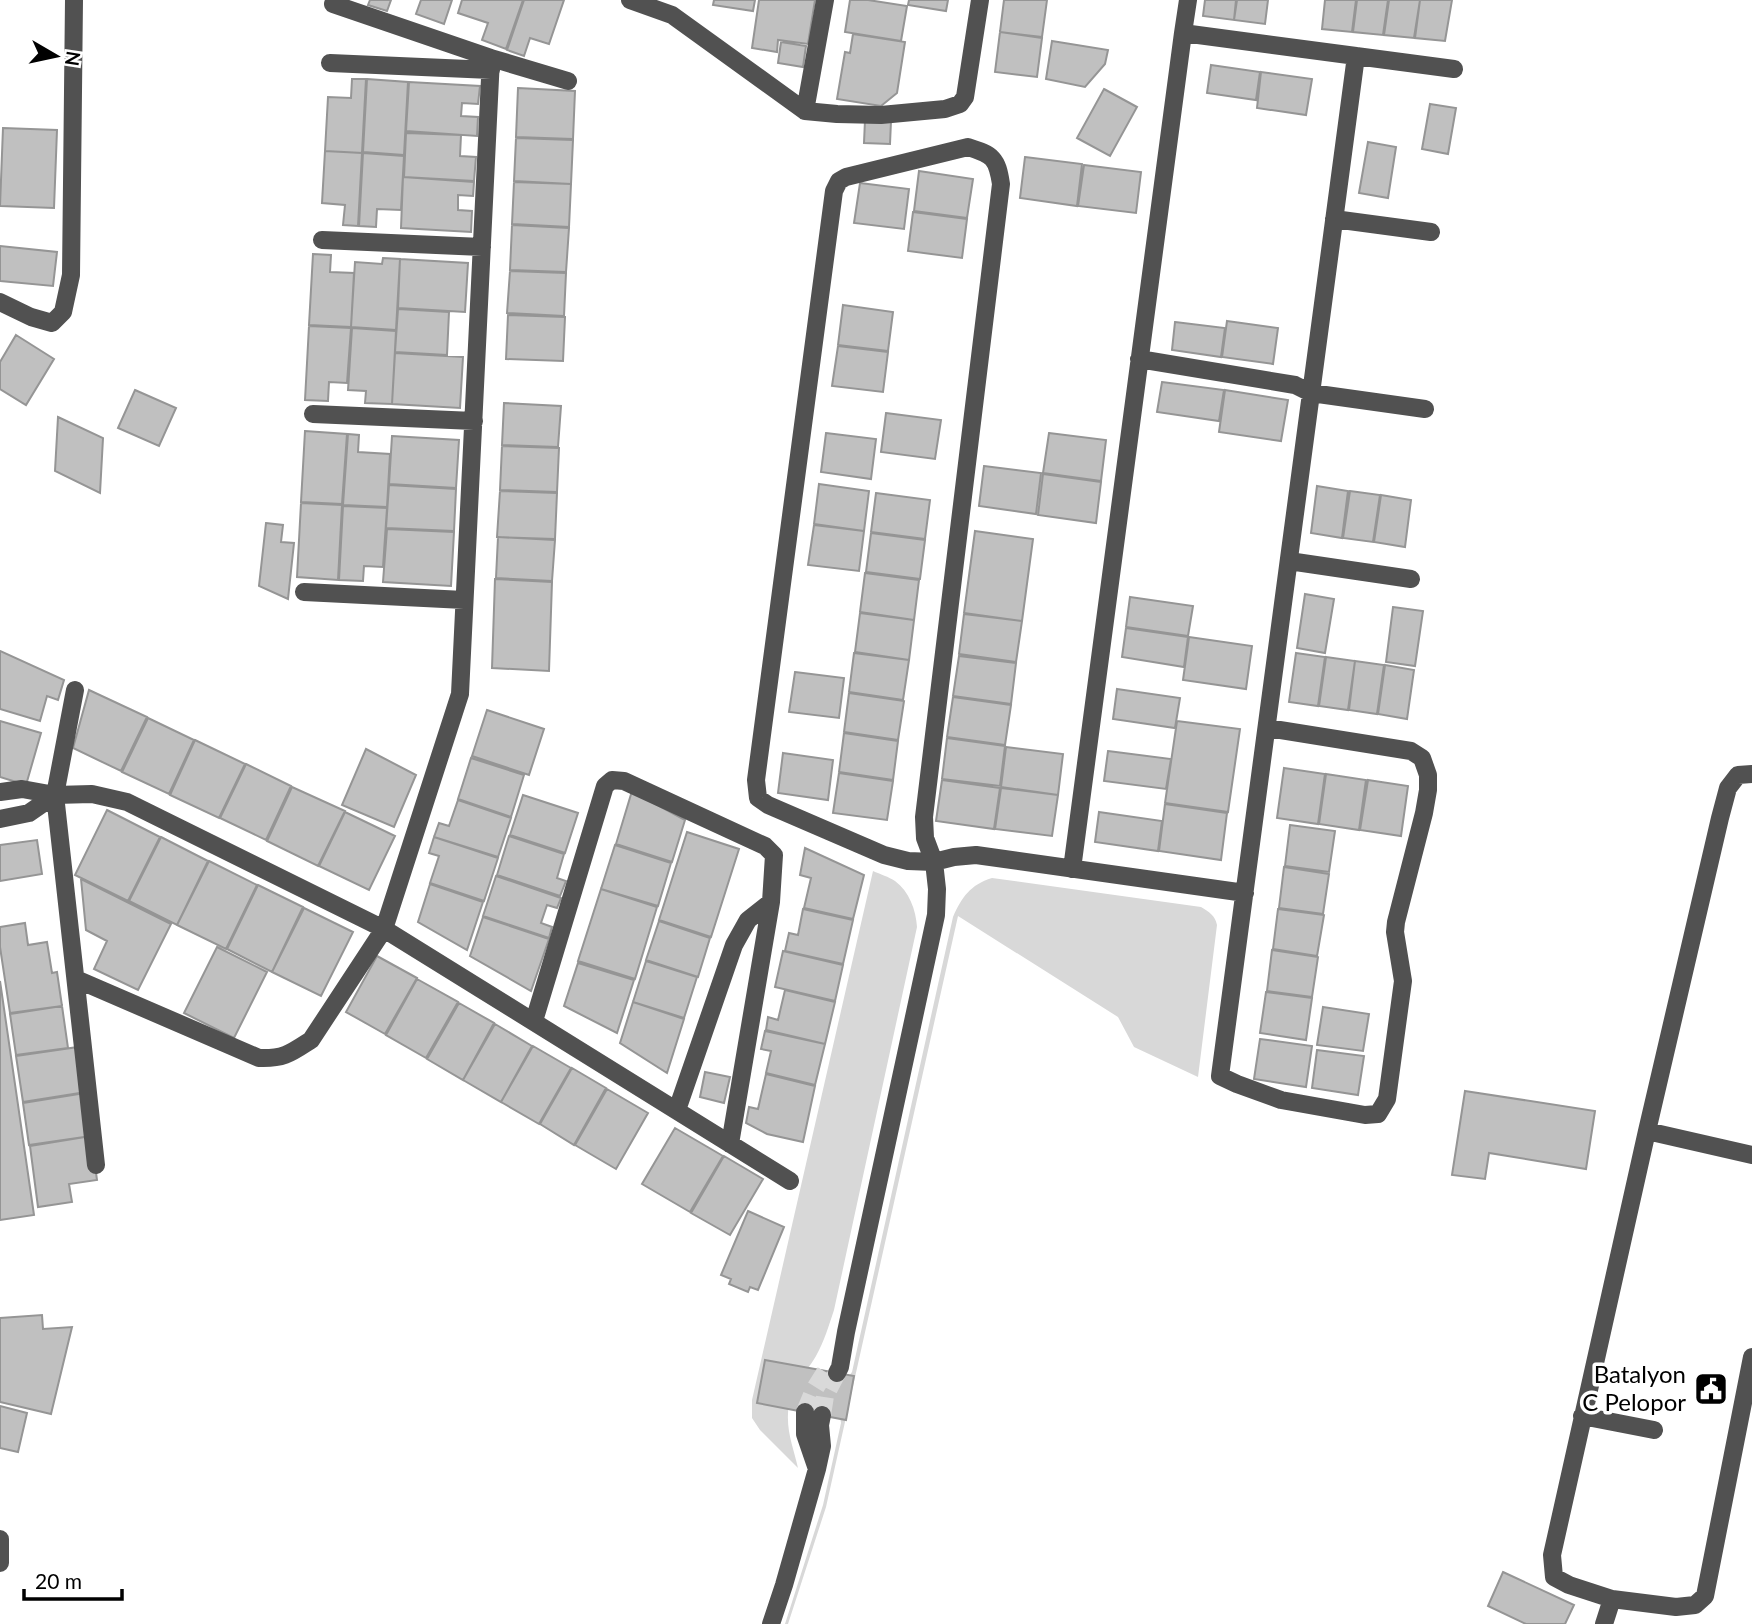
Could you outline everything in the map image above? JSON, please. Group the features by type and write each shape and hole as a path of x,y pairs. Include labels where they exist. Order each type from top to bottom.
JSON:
{"street":[{"path":"0,302 31,317 52,323 63,312 71,275 74,0"},
{"path":"630,0 673,7 805,111 881,115 946,109 960,104 965,97 980,0"},
{"path":"805,111 825,0"},
{"path":"1072,869 1188,0"},
{"path":"333,4 491,64 568,81"},
{"path":"1183,33 1454,69"},
{"path":"1267,728 1411,751 1422,758 1428,775 1424,813 1396,922 1395,932 1404,981 1387,1099 1378,1114 1365,1115 1282,1100 1220,1076 1356,56"},
{"path":"330,63 491,64"},
{"path":"76,979 259,1058 276,1059 294,1052 311,1040 384,929 460,694 491,64"},
{"path":"832,1372 846,1332 936,915 934,862 925,838 924,817 1001,184 998,166 986,152 968,147 846,177 839,181 834,191 756,780 758,798 768,805 884,855 908,861 934,862 976,855 1245,893"},
{"path":"1334,219 1432,232"},
{"path":"321,240 482,247"},
{"path":"1139,359 1295,385 1311,393 1425,409"},
{"path":"313,414 474,421"},
{"path":"1289,561 1411,579"},
{"path":"304,592 464,600"},
{"path":"75,690 55,794 96,1165"},
{"path":"1752,774 1738,775 1728,788 1582,1416 1552,1555 1554,1577 1569,1585 1612,1599 1676,1607 1695,1605 1704,1596 1752,1357"},
{"path":"534,1021 605,786 612,780 624,781 765,846 774,855 771,902 730,1144"},
{"path":"0,792 22,789 55,794 92,794 127,802 384,929 790,1181"},
{"path":"0,819 29,813 55,794"},
{"path":"677,1110 734,945 748,919 771,902"},
{"path":"1647,1131 1752,1155"},
{"path":"771,1624 817,1469 805,1434 813,1413"},
{"path":"1582,1416 1654,1430"},
{"path":"0,1539 0,1563"},
{"path":"1604,1624 1612,1599"}],"shaded area":[{"path":"873,871 893,880 908,895 917,927 834,1310 819,1351 797,1383 789,1404 789,1428 798,1468 760,1430 752,1418 752,1400"},
{"path":"992,878 1201,907 1211,914 1217,925 1198,1077 1134,1047 1118,1017 958,916 826,1507 788,1624 785,1624 823,1505 841,1423 839,1408 846,1380 852,1372 953,917 968,893 978,884"}],"building":[{"path":"370,0 391,0 387,11 368,5"},
{"path":"421,0 452,0 444,24 416,14"},
{"path":"462,0 523,0 506,49 482,40 488,23 458,13"},
{"path":"524,0 564,0 549,44 530,38 524,56 507,50"},
{"path":"714,0 755,0 753,11 713,5"},
{"path":"759,0 815,0 808,44 778,40 777,52 752,48"},
{"path":"850,0 907,6 901,41 845,32"},
{"path":"909,0 948,0 946,11 908,5"},
{"path":"1004,0 1047,0 1042,37 1000,32"},
{"path":"1205,0 1236,0 1234,20 1203,16"},
{"path":"1237,0 1268,0 1265,24 1234,20"},
{"path":"1325,0 1356,0 1352,32 1322,29"},
{"path":"1357,0 1388,0 1383,35 1353,32"},
{"path":"1389,0 1420,0 1414,38 1384,35"},
{"path":"1420,0 1452,0 1445,41 1415,38"},
{"path":"1000,32 1042,38 1037,77 995,72"},
{"path":"853,34 905,42 897,93 881,106 837,99 845,52 850,53"},
{"path":"1052,41 1108,50 1105,64 1085,87 1046,79"},
{"path":"781,42 806,46 803,67 778,63"},
{"path":"1211,65 1260,72 1256,100 1207,93"},
{"path":"1261,72 1312,79 1306,115 1257,108"},
{"path":"352,79 366,79 362,153 325,151 328,97 351,98"},
{"path":"367,79 408,82 404,155 363,152"},
{"path":"409,82 480,86 478,104 462,103 461,116 478,117 477,136 406,131"},
{"path":"518,88 575,91 573,139 516,137"},
{"path":"1104,89 1137,107 1110,156 1077,138"},
{"path":"1430,104 1456,108 1448,154 1422,149"},
{"path":"865,120 891,121 890,144 864,143"},
{"path":"3,128 57,130 54,208 0,206"},
{"path":"406,133 461,135 460,156 476,157 474,181 404,177"},
{"path":"516,138 573,140 571,184 514,181"},
{"path":"1368,142 1396,147 1388,198 1359,193"},
{"path":"325,151 362,153 358,226 343,225 345,205 322,203"},
{"path":"363,153 404,156 401,210 377,209 376,227 359,226"},
{"path":"1025,157 1082,164 1077,206 1020,198"},
{"path":"1084,165 1141,172 1136,213 1078,206"},
{"path":"919,171 973,179 967,218 914,211"},
{"path":"403,177 474,182 473,196 458,195 458,210 472,211 471,232 401,228"},
{"path":"514,182 571,184 569,227 512,224"},
{"path":"860,183 909,189 904,229 854,223"},
{"path":"913,212 967,219 962,258 908,251"},
{"path":"512,225 569,228 566,272 510,270"},
{"path":"0,246 57,252 53,286 0,281"},
{"path":"313,254 331,255 330,272 354,273 351,327 309,325"},
{"path":"383,258 400,259 396,330 351,327 355,262 382,264"},
{"path":"400,259 468,263 465,312 398,308"},
{"path":"510,271 566,273 564,316 507,313"},
{"path":"843,305 893,312 888,351 838,345"},
{"path":"398,309 449,312 447,355 395,352"},
{"path":"508,315 565,317 563,361 506,359"},
{"path":"1227,321 1278,328 1273,364 1222,357"},
{"path":"1175,322 1225,328 1221,357 1172,350"},
{"path":"309,326 351,328 347,383 329,382 328,401 305,400"},
{"path":"352,328 396,331 392,404 365,403 366,391 348,390"},
{"path":"16,335 54,359 26,405 0,389 0,362"},
{"path":"838,346 888,352 883,392 832,386"},
{"path":"395,353 463,357 460,408 392,404"},
{"path":"1162,382 1224,390 1219,421 1157,412"},
{"path":"135,390 176,408 159,446 118,428"},
{"path":"1225,390 1288,400 1281,441 1219,432"},
{"path":"504,403 561,406 558,447 502,445"},
{"path":"886,413 941,420 935,459 881,452"},
{"path":"58,417 103,438 100,493 55,471"},
{"path":"305,431 347,434 342,504 301,502"},
{"path":"826,433 876,439 871,479 821,472"},
{"path":"1049,433 1106,440 1101,481 1043,473"},
{"path":"348,434 359,435 358,452 390,454 387,507 343,505"},
{"path":"392,436 459,440 456,488 389,484"},
{"path":"502,446 559,448 557,492 500,490"},
{"path":"984,466 1041,473 1036,514 979,506"},
{"path":"1043,474 1101,482 1096,523 1038,515"},
{"path":"819,484 869,491 864,531 814,524"},
{"path":"389,485 456,489 454,531 386,528"},
{"path":"1317,486 1348,491 1342,538 1311,533"},
{"path":"500,491 557,493 555,539 497,537"},
{"path":"1350,491 1380,495 1373,542 1343,538"},
{"path":"876,493 930,500 925,539 871,532"},
{"path":"1381,495 1411,500 1405,547 1374,542"},
{"path":"301,503 342,505 338,580 297,577"},
{"path":"343,506 387,508 383,567 364,566 363,581 339,580"},
{"path":"266,523 283,525 281,542 294,543 288,599 259,586"},
{"path":"814,525 864,531 859,571 808,565"},
{"path":"387,529 454,532 451,586 383,582"},
{"path":"975,531 1033,539 1022,621 964,613"},
{"path":"871,533 925,540 920,579 866,572"},
{"path":"498,537 555,540 552,581 496,578"},
{"path":"865,573 919,580 914,620 860,612"},
{"path":"495,579 552,582 549,671 492,668"},
{"path":"1305,594 1334,599 1325,653 1297,648"},
{"path":"1130,597 1193,606 1188,636 1126,627"},
{"path":"1393,607 1423,611 1415,666 1386,662"},
{"path":"860,613 914,620 909,660 855,652"},
{"path":"964,614 1022,621 1016,662 959,654"},
{"path":"1126,628 1188,637 1184,667 1122,657"},
{"path":"1189,637 1252,646 1246,689 1183,680"},
{"path":"0,651 64,680 58,700 47,696 40,721 0,709"},
{"path":"854,653 909,660 903,700 849,692"},
{"path":"1296,653 1325,657 1318,706 1289,702"},
{"path":"959,656 1016,663 1011,704 953,696"},
{"path":"1326,657 1355,661 1348,710 1319,706"},
{"path":"1355,661 1384,665 1377,714 1349,710"},
{"path":"1385,665 1414,670 1407,719 1378,714"},
{"path":"795,672 844,678 839,718 789,712"},
{"path":"1117,689 1180,698 1175,728 1113,719"},
{"path":"89,690 147,717 121,771 73,748"},
{"path":"849,693 904,701 898,740 844,732"},
{"path":"953,697 1011,705 1005,745 947,737"},
{"path":"487,710 544,729 529,775 472,756"},
{"path":"148,718 194,740 169,794 122,772"},
{"path":"0,721 41,733 26,785 0,777"},
{"path":"1177,721 1240,729 1228,812 1165,803"},
{"path":"844,733 898,741 893,780 839,772"},
{"path":"947,738 1005,746 1000,786 942,779"},
{"path":"195,740 245,764 219,818 170,795"},
{"path":"1006,747 1063,754 1058,795 1001,787"},
{"path":"366,749 416,775 394,827 342,805"},
{"path":"1108,751 1171,759 1166,789 1104,781"},
{"path":"783,753 833,760 828,800 778,793"},
{"path":"471,758 524,775 511,817 458,799"},
{"path":"246,764 291,786 266,840 220,818"},
{"path":"1284,768 1325,774 1318,824 1277,818"},
{"path":"839,773 893,781 887,820 833,813"},
{"path":"1326,774 1366,780 1359,830 1319,824"},
{"path":"942,780 1000,788 994,829 936,821"},
{"path":"1368,780 1408,786 1401,836 1360,830"},
{"path":"292,787 345,811 318,866 267,841"},
{"path":"1001,788 1058,795 1052,836 995,829"},
{"path":"632,791 685,820 672,862 616,844"},
{"path":"523,795 578,813 565,853 510,835"},
{"path":"458,800 511,818 498,857 434,837 439,823 449,826"},
{"path":"1165,804 1227,813 1221,860 1159,851"},
{"path":"107,810 160,837 128,901 75,875"},
{"path":"345,812 395,836 369,890 319,866"},
{"path":"1099,812 1162,821 1158,851 1095,842"},
{"path":"1290,825 1335,831 1329,872 1285,866"},
{"path":"687,832 739,849 711,937 659,920"},
{"path":"509,836 564,854 557,878 566,881 560,896 497,875"},
{"path":"161,837 208,861 177,925 129,901"},
{"path":"434,837 498,858 484,901 430,883 439,856 429,853"},
{"path":"37,840 42,874 0,881 0,845"},
{"path":"615,845 671,863 658,906 601,889"},
{"path":"805,848 864,875 853,919 804,908 811,878 800,875"},
{"path":"209,861 257,885 226,949 177,925"},
{"path":"1284,867 1329,874 1323,914 1279,908"},
{"path":"496,876 561,898 557,908 547,905 541,923 552,927 549,938 483,916"},
{"path":"81,879 171,924 138,990 94,969 107,941 86,930"},
{"path":"430,884 483,902 467,950 418,922"},
{"path":"258,885 303,907 272,972 227,949"},
{"path":"601,889 657,907 635,979 578,961"},
{"path":"304,908 353,932 321,996 272,972"},
{"path":"803,909 853,920 843,964 785,951 789,933 798,935"},
{"path":"1278,909 1324,915 1317,956 1273,949"},
{"path":"483,917 549,939 531,991 470,956"},
{"path":"659,921 710,938 698,977 646,960"},
{"path":"25,923 28,945 47,942 52,973 57,972 62,1006 10,1013 0,947 0,927"},
{"path":"217,947 267,972 234,1038 184,1013"},
{"path":"1272,950 1318,957 1312,997 1267,991"},
{"path":"783,951 843,965 835,1001 775,987"},
{"path":"377,956 417,978 385,1034 346,1012"},
{"path":"646,961 697,977 684,1018 633,1002"},
{"path":"578,963 634,980 617,1033 564,1006"},
{"path":"417,979 458,1002 426,1058 386,1035"},
{"path":"0,981 34,1215 0,1220"},
{"path":"785,990 835,1002 825,1044 766,1030 768,1017 778,1020"},
{"path":"1266,992 1312,998 1306,1040 1260,1033"},
{"path":"633,1002 684,1019 667,1073 620,1043"},
{"path":"459,1003 494,1023 463,1080 427,1059"},
{"path":"62,1006 68,1048 16,1055 10,1014"},
{"path":"1323,1007 1369,1014 1363,1051 1317,1045"},
{"path":"495,1024 532,1046 501,1102 463,1080"},
{"path":"765,1031 825,1044 815,1085 766,1073 771,1051 761,1049"},
{"path":"1260,1039 1312,1046 1306,1087 1254,1079"},
{"path":"533,1046 571,1068 539,1124 501,1102"},
{"path":"78,1047 86,1092 23,1102 16,1056"},
{"path":"1317,1050 1364,1056 1358,1095 1312,1088"},
{"path":"572,1068 606,1088 574,1145 540,1124"},
{"path":"705,1072 730,1077 724,1103 700,1097"},
{"path":"766,1074 815,1086 803,1142 767,1134 746,1123 749,1107 758,1109"},
{"path":"607,1089 648,1113 616,1169 575,1145"},
{"path":"1465,1091 1595,1111 1586,1169 1489,1153 1485,1179 1452,1175"},
{"path":"85,1093 91,1136 29,1145 23,1103"},
{"path":"675,1128 723,1156 690,1212 642,1184"},
{"path":"91,1136 97,1180 69,1184 72,1202 38,1207 30,1146"},
{"path":"724,1156 763,1179 730,1235 691,1213"},
{"path":"748,1211 784,1227 758,1290 750,1287 748,1292 729,1284 731,1279 721,1275"},
{"path":"42,1315 43,1329 72,1327 51,1414 0,1402 0,1318"},
{"path":"765,1360 854,1376 846,1420 757,1403"},
{"path":"0,1406 27,1413 18,1452 0,1448"},
{"path":"1503,1572 1574,1605 1565,1624 1526,1624 1488,1606"}],"tunnel":[{"path":"805,1412 826,1371"},
{"path":"822,1415 825,1396 837,1373"}],"place":[{"name":"Batalyon C Pelopor","path":"1711,1389"}]}
